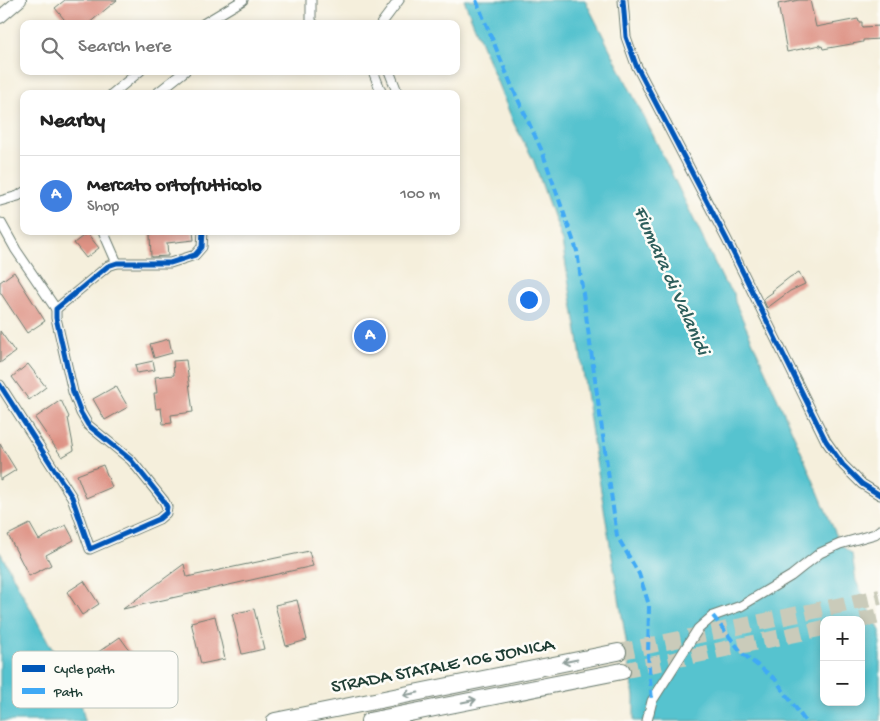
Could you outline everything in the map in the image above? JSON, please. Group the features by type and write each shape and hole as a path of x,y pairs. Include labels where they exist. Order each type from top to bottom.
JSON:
{"highway":[{"name":"STRADA STATALE 106 JONICA","path":"275,721 618,652"},
{"name":"STRADA STATALE 106 JONICA","path":"369,721 622,671"}],"street":[{"path":"0,17 20,0"},
{"path":"210,20 244,0"},
{"path":"311,0 312,20"},
{"path":"383,20 399,0"},
{"path":"624,0 626,36 636,65 727,240 826,441 843,464 862,484 880,495"},
{"path":"117,90 135,75"},
{"path":"161,90 180,75"},
{"path":"375,75 380,90"},
{"path":"391,75 396,90"},
{"path":"0,202 20,195"},
{"path":"0,223 56,309 56,318 73,392 88,426 131,460 164,501 167,507 166,513 159,519 90,549 72,496 0,385"},
{"path":"105,235 117,263"},
{"path":"56,309 108,266 117,263 170,263 195,255 202,247 203,235"},
{"path":"646,721 652,701 698,629 713,616 740,606 791,576 820,554 840,544 875,534 880,530"}],"water":[{"name":"Fiumara di Valanidi","path":"464,0 585,0 724,282 734,293 735,302 840,544 852,554 856,581 880,631 880,721 634,721 634,697 626,640 562,242 533,159 514,124"},
{"path":"0,552 53,651 12,651 12,708 82,708 85,721 0,721"}],"building":[{"path":"65,0 117,0 93,20 65,20 55,8"},
{"path":"810,0 816,27 858,19 859,22 862,22 862,27 880,26 880,39 863,40 863,42 823,49 820,45 787,52 778,4"},
{"path":"84,235 89,235 99,248 86,258 74,243"},
{"path":"150,235 193,235 194,240 167,243 168,256 151,257"},
{"path":"14,272 45,321 27,333 0,292 0,282"},
{"path":"799,272 805,284 790,291 767,308 763,299"},
{"path":"0,331 15,352 0,363"},
{"path":"169,339 172,353 154,358 150,344"},
{"path":"186,360 193,412 171,415 172,423 163,424 161,408 156,409 155,377 174,375 173,361"},
{"path":"153,361 155,370 137,373 135,365"},
{"path":"28,364 46,387 29,400 12,377"},
{"path":"116,386 128,407 105,420 93,399"},
{"path":"61,400 69,417 74,450 62,457 35,418"},
{"path":"0,444 16,470 0,480"},
{"path":"103,465 112,487 86,498 77,475"},
{"path":"30,524 39,540 66,525 74,540 46,555 51,565 29,576 8,535"},
{"path":"309,551 313,566 123,609 184,564 187,577"},
{"path":"84,581 99,604 82,615 67,592"},
{"path":"297,600 307,640 286,646 275,605"},
{"path":"254,609 264,649 242,654 232,614"},
{"path":"215,616 225,659 201,664 191,622"},
{"path":"120,637 130,651 100,651"}],"tunnel":[{"path":"618,652 880,597"},
{"path":"865,619 880,616"},
{"path":"622,671 820,629"}],"marked path":[{"path":"476,0 513,89 542,151 577,251 617,536 639,574 649,605 648,656 652,701"},
{"path":"713,616 743,654 775,679 805,721"}],"cycle path":[{"path":"623,0 626,37 636,65 727,240 826,441 843,465 862,484 880,495"},
{"path":"0,385 72,497 90,549 159,519 166,513 167,507 164,501 131,460 88,425 81,413 73,392 56,318 56,309 108,266 117,263 170,263 195,255 202,247 203,235"}],"place":[{"name":"Mercato ortofrutticolo","path":"370,336"}]}
